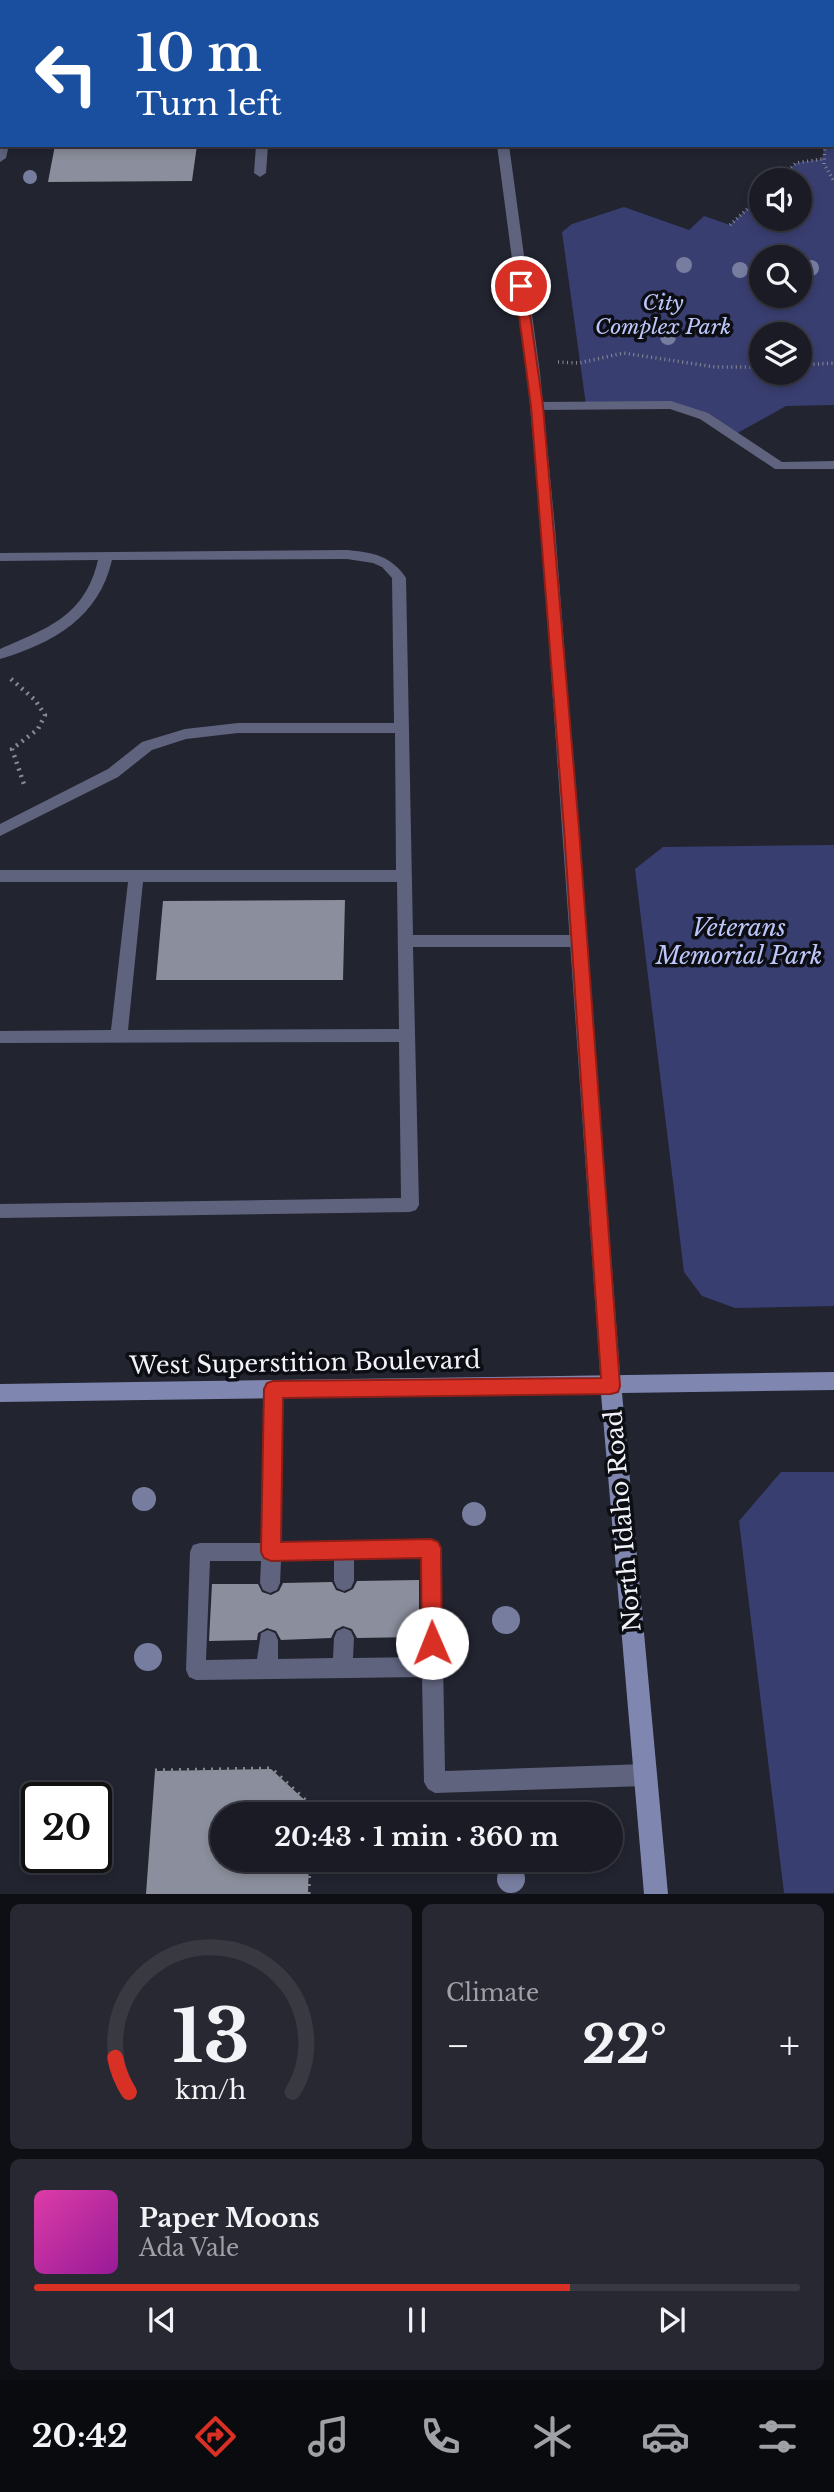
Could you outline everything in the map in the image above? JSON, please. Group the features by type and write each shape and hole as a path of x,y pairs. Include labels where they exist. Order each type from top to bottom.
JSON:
{"main road":[{"name":"West Superstition Boulevard","path":"0,1394 834,1381"},
{"name":"North Idaho Road","path":"611,1386 656,1894"}],"street":[{"path":"260,173 262,147"},
{"name":"North Idaho Road","path":"503,147 509,211 533,362 537,406 611,1386"}],"lane":[{"path":"537,406 671,405 704,416 779,466 834,465"},
{"path":"0,557 327,554 357,555 387,562 396,570 400,578 410,1205 0,1211"},
{"path":"0,654 44,635 73,617 91,601 102,580 106,556"},
{"path":"0,831 113,773 147,746 185,734 238,728 402,728"},
{"path":"0,876 404,876"},
{"path":"119,1036 136,876"},
{"path":"406,941 579,941"},
{"path":"0,1037 407,1035"},
{"path":"270,1583 273,1389"},
{"path":"432,1667 195,1670 200,1552 431,1548 435,1782 645,1774"},
{"path":"344,1551 344,1581"},
{"path":"344,1638 344,1669"},
{"path":"267,1670 268,1640"}],"path":[{"path":"825,147 822,159 828,175 834,181"},
{"path":"791,168 796,163 822,159"},
{"path":"730,225 749,207"},
{"path":"533,362 579,363 622,354 649,355 715,367 749,368"},
{"path":"812,364 834,363"},
{"path":"5,674 39,704 45,713 45,721 40,731 12,749 35,815"},
{"path":"155,1771 271,1769 307,1802"},
{"path":"308,1894 309,1872"}],"green space":[{"name":"City Complex Park","path":"825,147 834,147 834,405 786,406 734,435 704,416 671,405 586,405 562,232 572,224 624,207 689,230 704,216 730,225 749,207 749,231 812,231 812,168 791,168 796,163 822,159"},
{"name":"Veterans Memorial Park","path":"834,845 834,1306 735,1308 702,1296 684,1272 635,869 663,847"},
{"path":"781,1472 834,1472 834,1893 784,1893 739,1521"}],"building":[{"path":"55,147 197,147 192,181 48,182"},
{"path":"345,900 343,980 156,980 163,901"},
{"path":"419,1580 419,1637 357,1638 352,1629 343,1626 335,1630 331,1638 281,1640 276,1631 267,1628 258,1633 257,1640 209,1641 212,1584 258,1584 262,1592 271,1595 279,1591 283,1583 332,1582 336,1590 345,1593 353,1589 357,1581"},
{"path":"271,1769 307,1802 210,1802 210,1872 309,1872 308,1894 146,1894 155,1771"}],"route":[{"path":"432,1643 431,1548 271,1552 273,1389 611,1386 572,829 533,362 521,286"}]}
